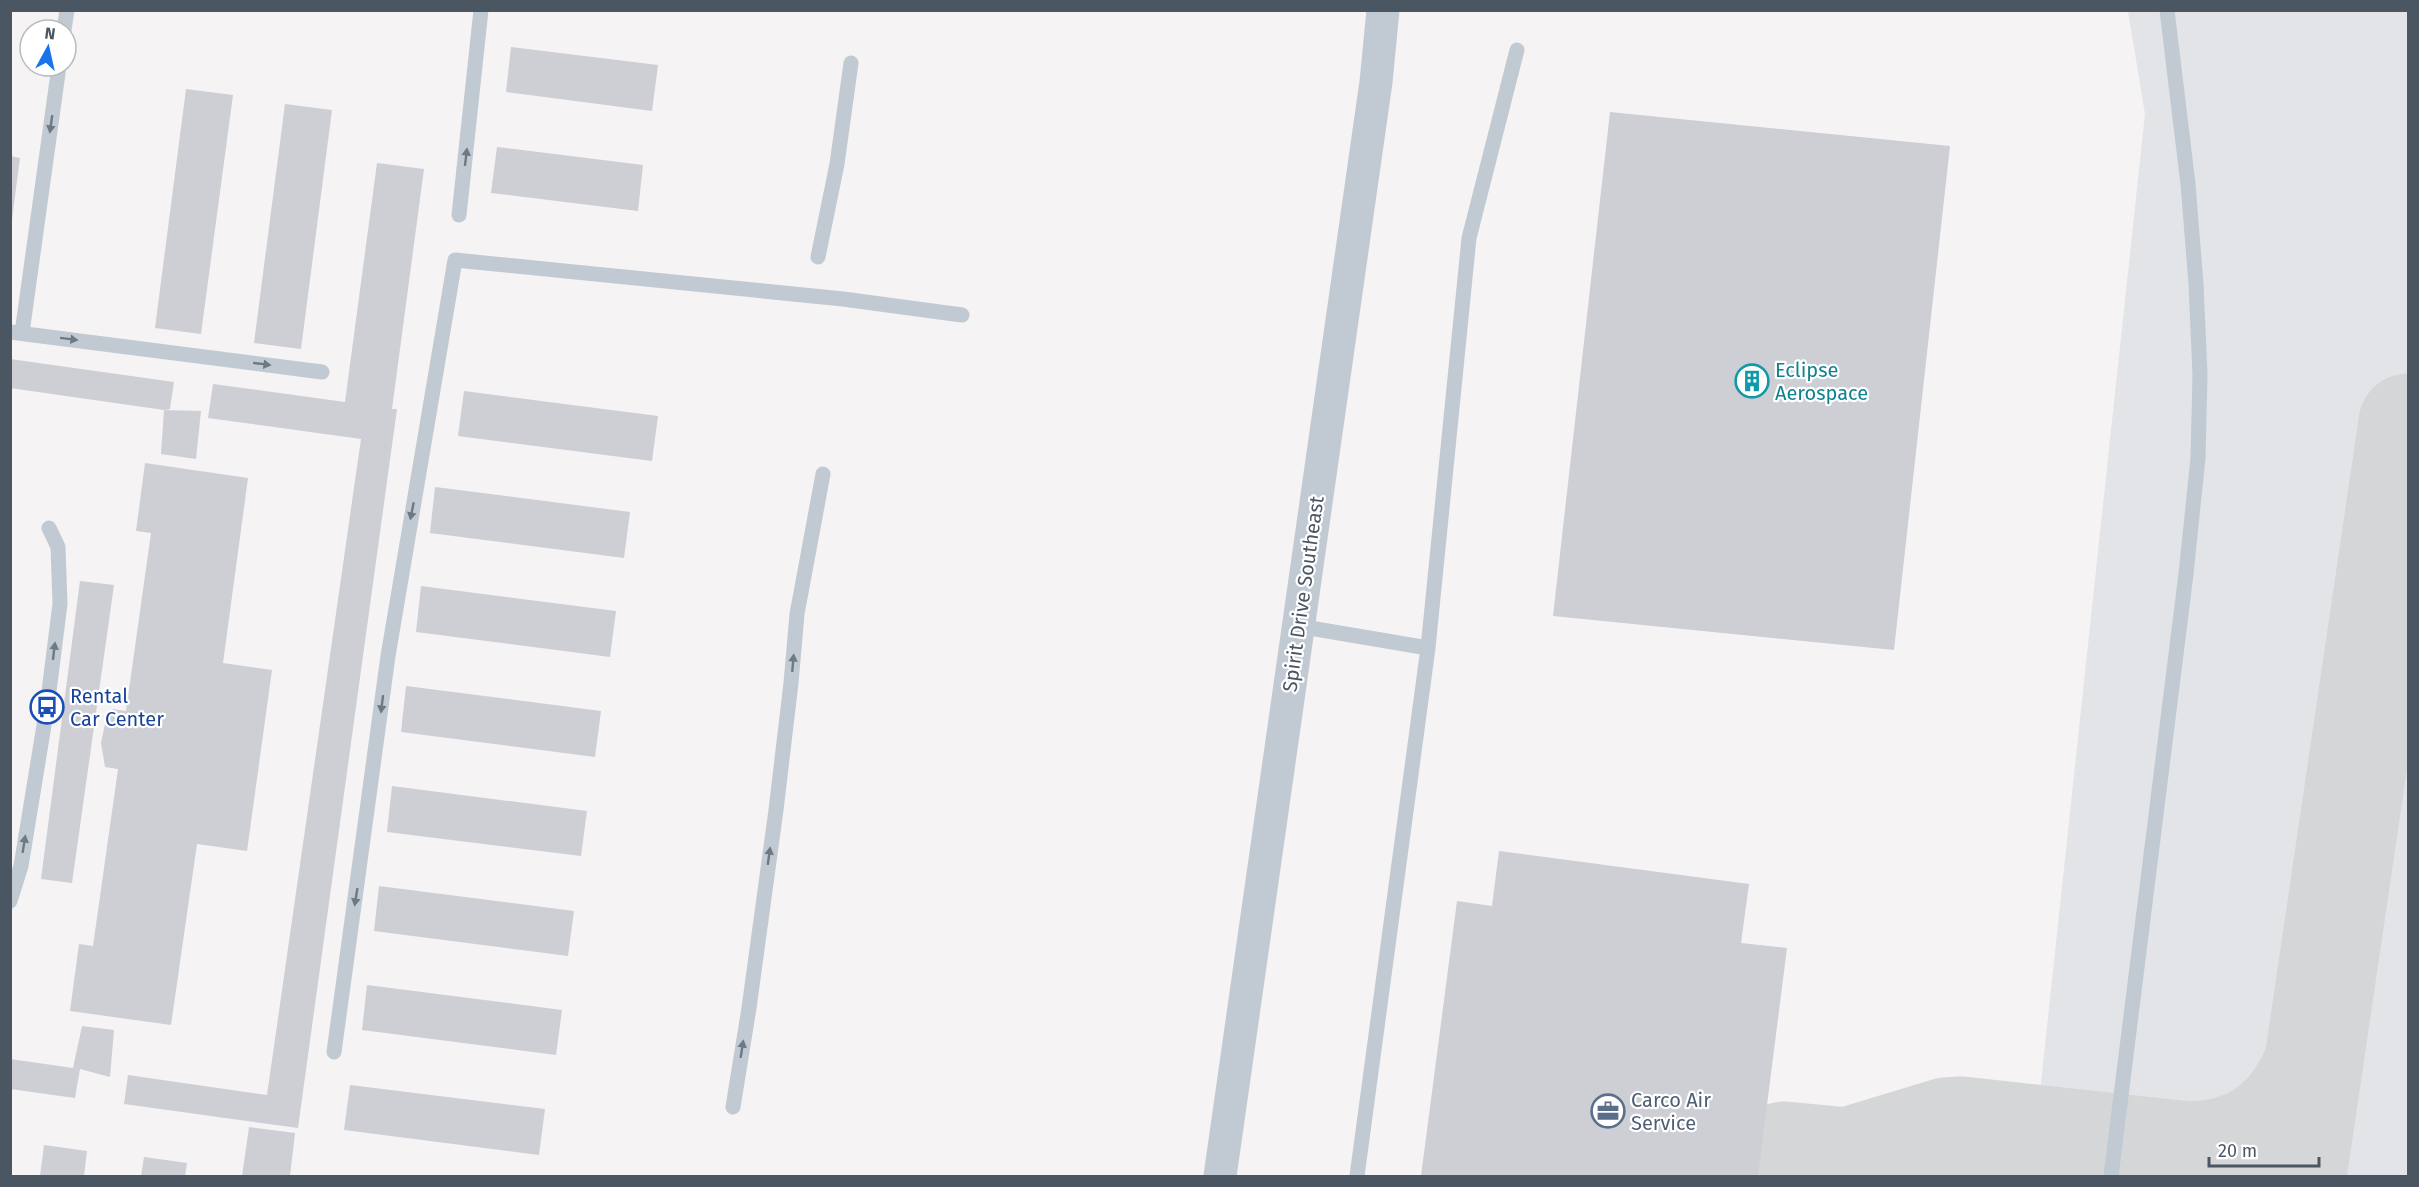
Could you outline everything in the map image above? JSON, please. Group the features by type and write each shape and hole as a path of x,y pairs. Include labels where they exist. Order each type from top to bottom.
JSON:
{"street":[{"name":"Spirit Drive Southeast","path":"1220,1176 1376,82 1383,10"}],"lane":[{"path":"459,215 481,10"},
{"path":"2111,1176 2183,598 2198,458 2200,375 2195,273 2187,173 2167,10"},
{"path":"1357,1176 1428,648 1469,238 1517,50"},
{"path":"818,257 837,164 851,63"},
{"path":"57,78 16,332 322,372"},
{"path":"334,1052 390,645 455,260 843,299 962,315"},
{"path":"733,1107 776,810 797,614 823,474"},
{"path":"10,901 21,866 47,707 60,604 58,547 49,528"},
{"path":"1299,626 1428,648"}],"shaded area":[{"path":"2128,11 2408,11 2408,1176 2031,1176 2145,114"}],"building":[{"path":"511,47 658,65 652,111 506,92"},
{"path":"186,89 233,95 201,334 155,328"},
{"path":"285,104 332,110 301,349 254,343"},
{"name":"Eclipse Aerospace","path":"1610,112 1950,146 1894,650 1553,616"},
{"path":"497,147 643,165 638,211 491,193"},
{"path":"10,156 20,158 12,219 10,219"},
{"path":"377,163 424,169 392,409 397,409 298,1128 124,1104 128,1075 267,1095 361,439 208,418 213,384 345,402"},
{"path":"10,359 174,382 170,409 10,388"},
{"path":"464,391 658,416 652,461 458,436"},
{"path":"164,410 201,411 196,459 161,454"},
{"path":"145,463 248,478 223,663 272,670 247,851 197,844 171,1025 70,1011 79,944 93,946 118,769 105,767 101,743 105,724 113,709 126,711 151,533 136,531"},
{"path":"435,487 630,512 624,558 430,533"},
{"path":"80,581 114,585 72,883 41,879"},
{"path":"421,586 616,611 610,657 416,632"},
{"path":"406,686 601,711 595,757 401,732"},
{"path":"392,786 587,811 581,856 387,832"},
{"path":"1499,851 1749,884 1741,943 1787,948 1758,1176 1421,1176 1457,901 1492,906"},
{"path":"379,886 574,911 568,956 374,931"},
{"path":"367,985 562,1010 556,1055 362,1030"},
{"path":"82,1026 114,1030 110,1077 80,1069 75,1098 10,1089 10,1059 73,1068"},
{"path":"350,1085 545,1109 539,1155 344,1130"},
{"path":"249,1127 295,1133 290,1176 242,1176"},
{"path":"44,1145 87,1151 84,1176 40,1176"},
{"path":"144,1157 187,1163 185,1176 141,1176"}],"taxiway":[{"path":"2297,1176 2408,423"},
{"path":"1784,1151 1847,1157 1946,1127 1961,1126 2188,1151 2211,1149 2231,1145 2266,1128 2293,1100 2314,1062"}],"place":[{"name":"Eclipse Aerospace","path":"1752,381"},
{"name":"Rental Car Center","path":"47,707"},
{"name":"Carco Air Service","path":"1608,1111"}]}
